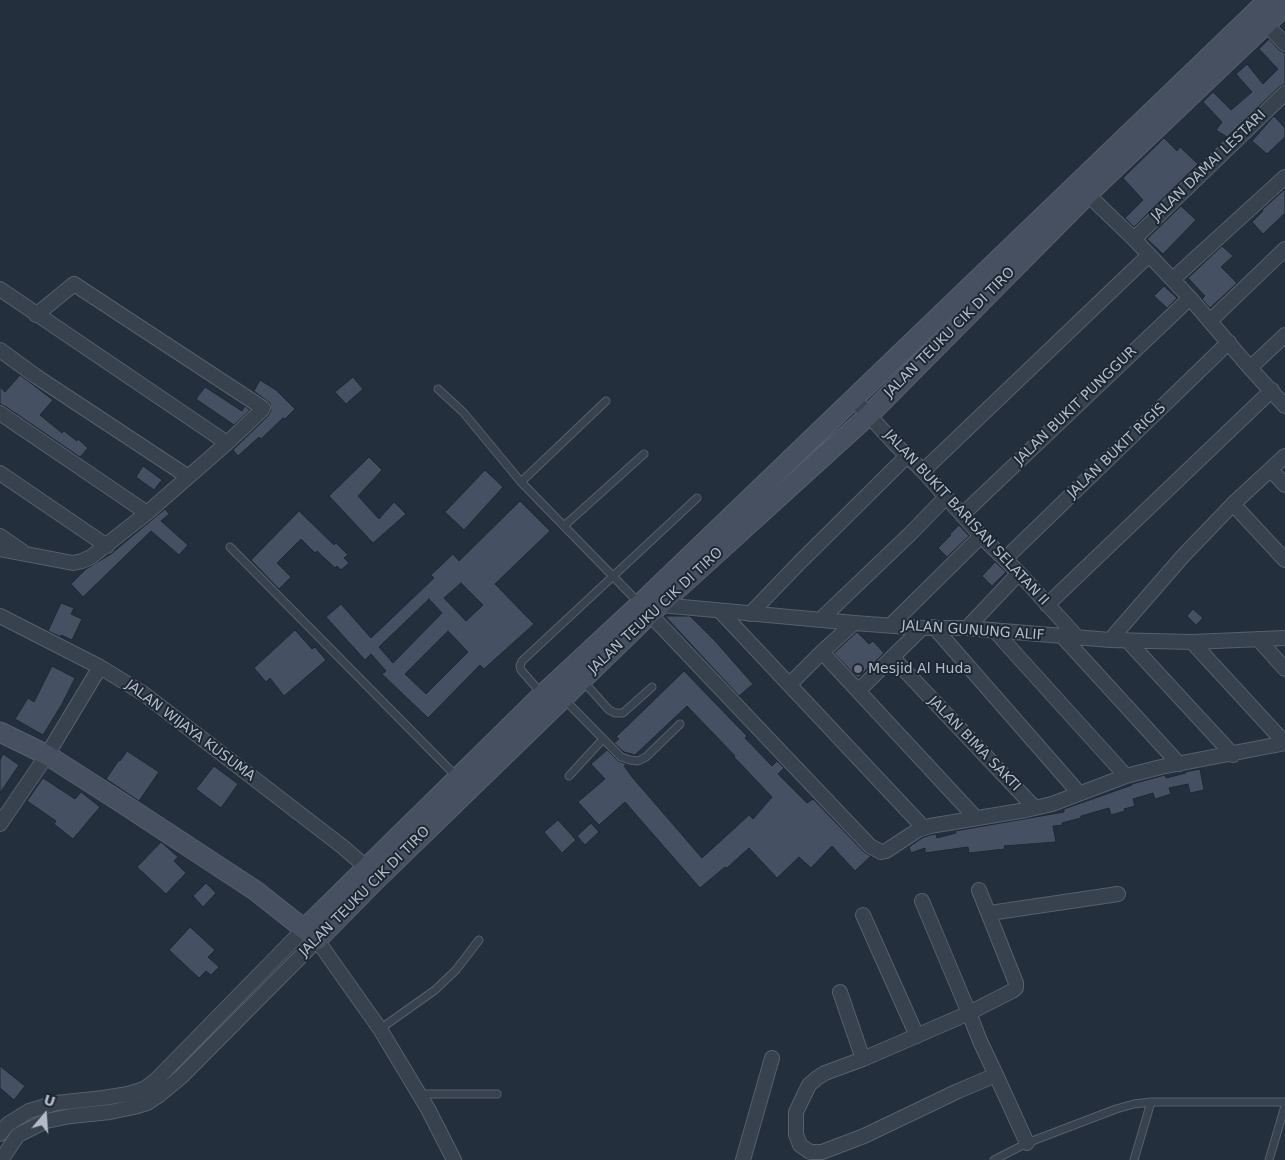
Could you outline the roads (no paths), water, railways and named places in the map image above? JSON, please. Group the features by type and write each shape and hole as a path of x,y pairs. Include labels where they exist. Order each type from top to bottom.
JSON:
{"street":[{"name":"JALAN TEUKU CIK DI TIRO","path":"1,1160 18,1135 46,1121 110,1112 147,1103 181,1077 311,934 367,868 415,831 458,777 542,695 651,608 869,414 1082,189 1268,0"},
{"name":"JALAN TEUKU CIK DI TIRO","path":"4,1129 29,1110 56,1103 128,1094 144,1089 155,1081 311,934 415,831 582,679 854,399 1082,189 1285,6"},
{"path":"1266,24 1285,44"},
{"name":"JALAN DAMAI LESTARI","path":"1134,239 1285,93"},
{"path":"1172,280 1285,176"},
{"path":"1082,189 1134,239 1190,298 1285,406"},
{"path":"1210,321 1285,249"},
{"path":"923,471 1149,255"},
{"path":"0,549 72,563 91,557 146,513 262,410 262,406 74,284 36,315"},
{"path":"0,289 227,443"},
{"name":"JALAN BUKIT PUNGGUR","path":"962,515 1190,298"},
{"path":"1250,368 1285,335"},
{"name":"JALAN BUKIT RIGIS","path":"1005,559 1229,342"},
{"path":"0,350 187,476"},
{"path":"1047,605 1272,390"},
{"name":"JALAN BUKIT BARISAN SELATAN II","path":"854,399 1047,605 1070,637 1179,764"},
{"path":"0,413 146,513"},
{"path":"750,614 907,456"},
{"path":"1110,640 1183,556 1233,504 1285,456"},
{"path":"1271,470 1285,485"},
{"path":"0,474 107,546"},
{"path":"820,620 946,497"},
{"path":"1233,504 1285,560"},
{"path":"0,536 29,555"},
{"path":"891,625 981,536"},
{"path":"967,628 1019,574"},
{"path":"651,608 870,846 881,852 886,851 924,828 1052,804 1126,776 1285,743 1192,642"},
{"name":"JALAN GUNUNG ALIF","path":"651,608 720,611 854,624 967,628 1110,640 1192,642 1285,638"},
{"path":"720,611 924,828"},
{"name":"JALAN WIJAYA KUSUMA","path":"0,616 100,667 144,694 335,841 367,868"},
{"path":"790,684 854,624"},
{"path":"859,690 928,628 1079,793"},
{"path":"994,630 1126,776"},
{"path":"1258,639 1285,669"},
{"path":"1127,640 1232,755"},
{"path":"822,652 976,818"},
{"name":"JALAN BIMA SAKTI","path":"893,658 1035,808"},
{"path":"0,824 47,755 100,667"},
{"path":"0,732 47,755 122,803 256,891 311,934 380,1029 420,1094 454,1160"},
{"path":"979,890 990,913 1016,983 1016,988 1012,992 969,1013 863,1059 825,1073 808,1085 796,1112 796,1134 800,1145 810,1152 822,1152 864,1136 996,1075"},
{"path":"990,913 1118,894"},
{"path":"922,901 1027,1143"},
{"path":"863,914 917,1036"},
{"path":"840,992 863,1059"},
{"path":"743,1160 772,1058"},
{"path":"128,1094 134,1107"},
{"path":"4,1129 18,1135"}],"lane":[{"path":"438,389 463,412 521,482 613,577 651,608"},
{"path":"521,482 606,401"},
{"path":"564,526 644,454"},
{"path":"542,695 522,670 520,666 522,661 697,498"},
{"path":"230,547 458,777"},
{"path":"582,679 609,710 615,713 623,712 652,687"},
{"path":"562,698 621,757 630,760 638,761 646,757 680,724"},
{"path":"569,776 603,740"},
{"path":"380,1029 435,990 456,970 479,940"},
{"path":"420,1094 497,1094"},
{"path":"1134,1160 1151,1102"},
{"path":"994,1160 1027,1143 1116,1108 1151,1102 1285,1102"},
{"path":"1269,1160 1285,1106"}],"place":[{"name":"Mesjid Al Huda","path":"858,669"}]}
